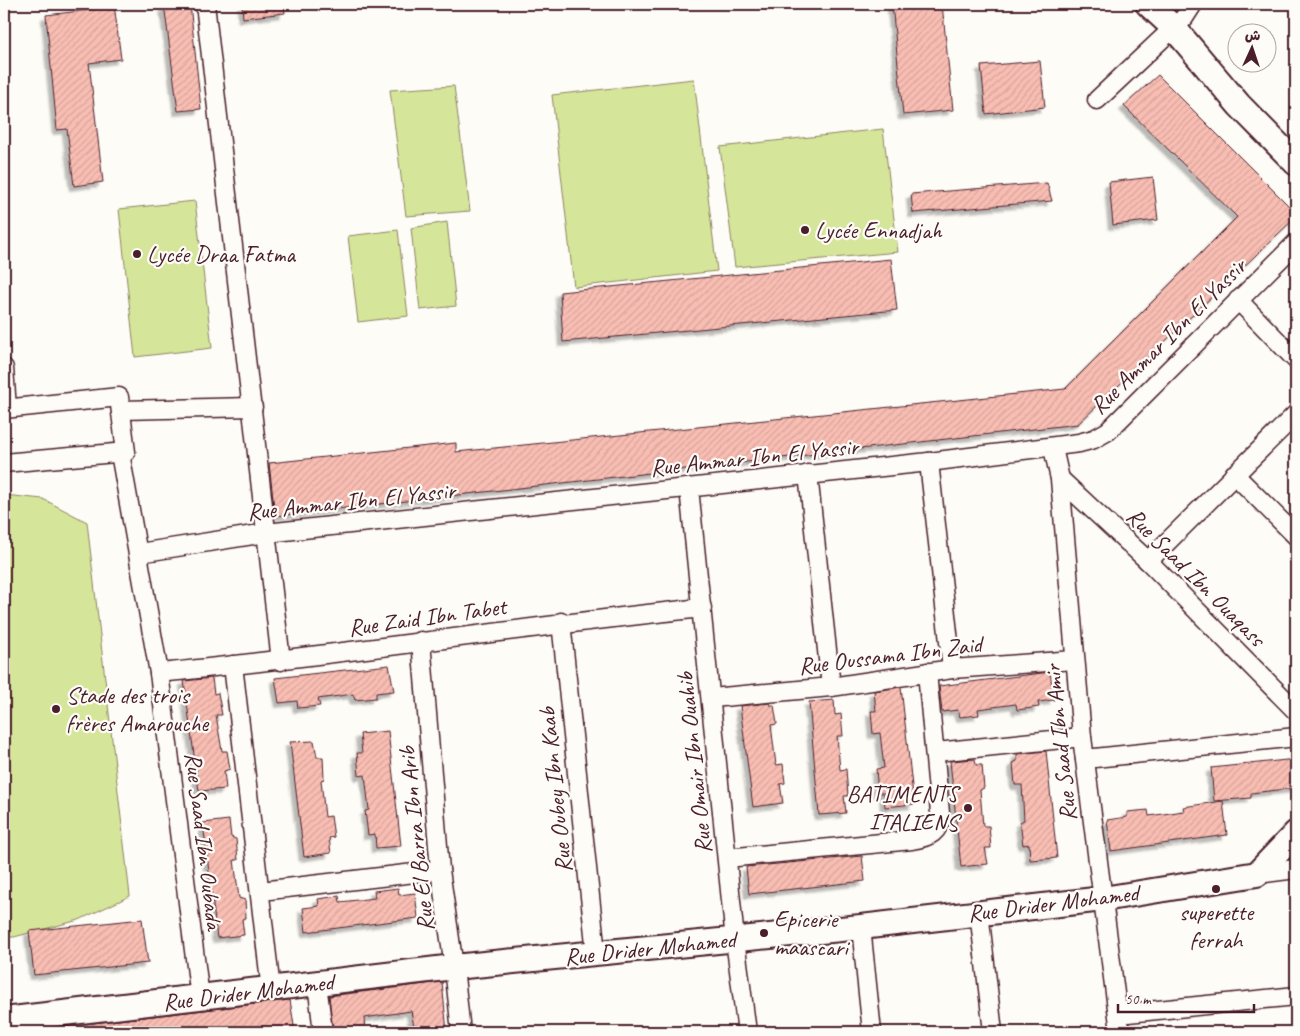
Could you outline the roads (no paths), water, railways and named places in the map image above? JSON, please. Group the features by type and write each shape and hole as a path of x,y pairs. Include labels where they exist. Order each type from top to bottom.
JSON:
{"street":[{"path":"205,4 281,661"},
{"path":"1148,4 1174,28 1239,104 1296,163"},
{"path":"1097,100 1184,18 1193,4"},
{"name":"Rue Ammar Ibn El Yassir","path":"138,553 266,533 1053,448 1094,439 1108,431 1296,243"},
{"path":"1238,300 1296,360"},
{"path":"4,368 5,408 120,397 126,452 4,463"},
{"path":"121,410 253,406"},
{"path":"1148,561 1296,414"},
{"name":"Rue Saad Ibn Amir","path":"1053,448 1060,479 1082,737 1120,1032"},
{"name":"Rue Saad Ibn Oubada","path":"120,453 159,673 200,998"},
{"path":"928,462 952,669"},
{"path":"808,474 831,687"},
{"path":"1234,474 1296,536"},
{"name":"Rue Saad Ibn Ouaqass","path":"1060,479 1148,561 1296,711"},
{"name":"Rue Omair Ibn Ouahib","path":"689,488 712,698 735,940 747,1032"},
{"name":"Rue Zaid Ibn Tabet","path":"159,673 281,661 561,622 702,608"},
{"name":"Rue Oubey Ibn Kaab","path":"561,622 596,953"},
{"name":"Rue El Barra Ibn Arib","path":"420,641 440,870 461,1032"},
{"name":"Rue Oussama Ibn Zaid","path":"712,698 831,687 952,669 1074,660"},
{"path":"233,666 272,990"},
{"path":"727,858 912,840 931,836 940,821 936,752 926,672"},
{"path":"936,752 1082,737"},
{"path":"1085,759 1296,737"},
{"path":"1257,874 1296,833"},
{"name":"Rue Drider Mohamed","path":"4,1020 272,990 317,982 861,927 1103,899 1296,869"},
{"path":"261,891 440,870"},
{"path":"979,912 994,1032"},
{"path":"861,927 872,1032"},
{"path":"317,982 323,1032"},
{"path":"1118,1014 1296,996"}],"place":[{"name":"Lycée Ennadjah","path":"805,230"},
{"name":"Lycée Draa Fatma","path":"137,254"},
{"name":"Stade des trois frères Amarouche","path":"56,709"},
{"name":"BATIMENTS ITALIENS","path":"968,808"},
{"name":"superette ferrah","path":"1216,889"},
{"name":"Epicerie maascari","path":"764,933"}]}
